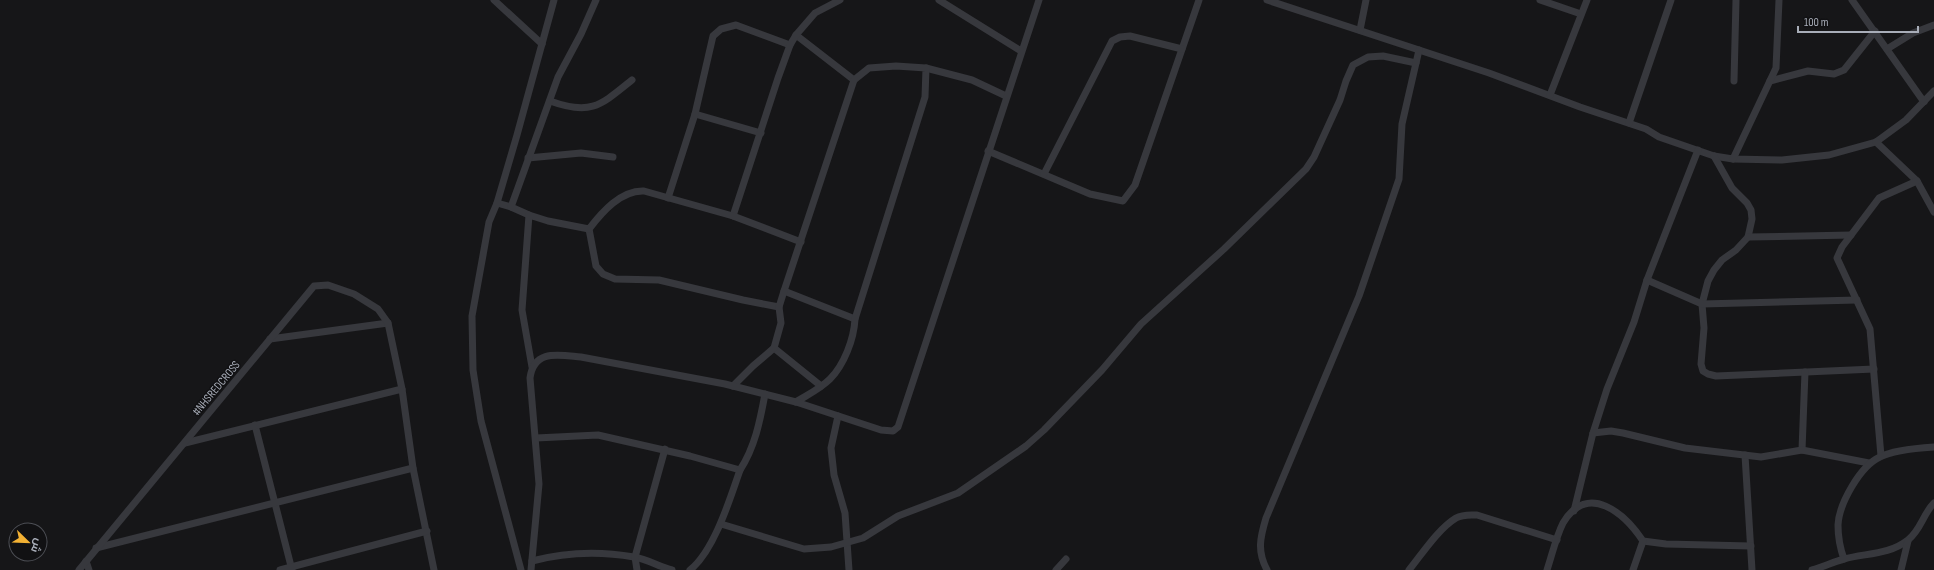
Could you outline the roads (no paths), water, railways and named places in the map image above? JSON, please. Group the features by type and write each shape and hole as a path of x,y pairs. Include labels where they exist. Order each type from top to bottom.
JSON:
{"street":[{"path":"494,0 542,44"},
{"path":"521,570 481,421 473,370 472,316 489,222 497,203 517,135 554,0"},
{"path":"512,207 528,158 558,77 581,34 596,0"},
{"path":"733,216 790,45 796,35 815,13 840,0"},
{"path":"939,0 1021,51"},
{"path":"532,367 537,360 544,357 558,355 588,359 733,386 796,402 881,430 893,431 898,427 1006,96 1039,0"},
{"path":"988,151 1090,194 1123,201 1135,185 1199,0"},
{"path":"1269,0 1489,72 1714,156 1733,159 1782,160 1829,155 1876,142 1906,120 1934,91"},
{"path":"1360,30 1366,0"},
{"path":"1540,0 1581,14"},
{"path":"1550,95 1587,0"},
{"path":"1629,123 1671,0"},
{"path":"1734,81 1736,0"},
{"path":"1733,159 1776,68 1779,0"},
{"path":"1852,0 1924,102"},
{"path":"668,198 695,114 713,36 721,29 736,25 790,45"},
{"path":"1887,49 1913,33 1934,25"},
{"path":"1770,80 1808,71 1834,74 1844,70 1875,31"},
{"path":"796,35 854,80"},
{"path":"1044,174 1112,41 1120,37 1130,36 1182,49"},
{"path":"1267,570 1259,551 1262,531 1359,296 1399,179 1402,124 1420,50"},
{"path":"721,524 804,549 831,547 863,538 898,516 958,493 1026,446 1102,370 1141,324 1224,249 1306,169 1314,157 1340,100 1353,65 1368,57 1383,56 1416,63"},
{"path":"733,386 774,348 781,323 779,307 854,80 869,68 896,66 926,68 972,80 1006,96"},
{"path":"796,402 821,386 836,371 846,352 854,331 855,319 925,97 926,68"},
{"path":"550,101 568,108 591,108 605,102 632,80"},
{"path":"695,114 760,133"},
{"path":"1876,142 1917,181 1934,212"},
{"path":"1574,511 1593,433 1607,389 1634,322 1646,280 1698,150"},
{"path":"528,158 581,153 613,157"},
{"path":"1714,156 1732,188 1741,196 1751,210 1752,219 1748,237 1736,250 1722,260 1708,281 1702,304 1704,328 1701,364 1704,371 1708,374 1716,376 1874,369"},
{"path":"1881,456 1870,329 1837,258 1838,254 1851,235 1879,198 1917,181"},
{"path":"779,307 659,280 615,279 603,274 596,266 589,229 604,209 634,190 644,191 733,216 801,242"},
{"path":"497,203 512,207 529,215 548,221 589,229"},
{"path":"529,215 522,310 532,367 530,378 539,484 531,570"},
{"path":"1748,237 1851,235"},
{"path":"1646,280 1702,304 1857,300"},
{"name":"#NHSREDCROSS","path":"79,570 314,286 328,285 354,294 378,309 388,323"},
{"path":"784,291 855,319"},
{"path":"270,339 388,323 402,389 413,468 428,531 434,570"},
{"path":"774,348 821,386"},
{"path":"1802,450 1805,372"},
{"path":"185,443 402,389"},
{"path":"690,570 697,564 721,524 740,470 748,458 758,430 765,394"},
{"path":"838,416 831,448 834,475 845,513 849,570"},
{"path":"255,425 291,569"},
{"path":"1593,433 1611,431 1685,448 1745,455 1771,456 1790,451 1802,450 1869,463"},
{"path":"536,438 598,435 665,449 740,470"},
{"path":"1844,559 1839,537 1840,518 1851,488 1869,463 1881,456 1919,448 1934,447"},
{"path":"637,570 635,557 665,449"},
{"path":"1745,455 1752,570"},
{"path":"96,548 413,468"},
{"path":"1812,570 1844,559 1887,551 1908,541 1919,529 1926,514 1934,503"},
{"path":"1547,570 1564,523 1574,511 1585,504 1599,504 1613,509 1632,525 1642,541 1633,570"},
{"path":"1409,570 1433,539 1455,518 1464,514 1477,515 1557,540"},
{"path":"280,570 291,569 428,531"},
{"path":"1642,541 1666,544 1751,546"},
{"path":"1901,570 1908,541"},
{"path":"532,561 553,555 580,552 635,557 672,570"},
{"path":"1056,570 1066,559"},
{"path":"86,561 89,570"}]}
